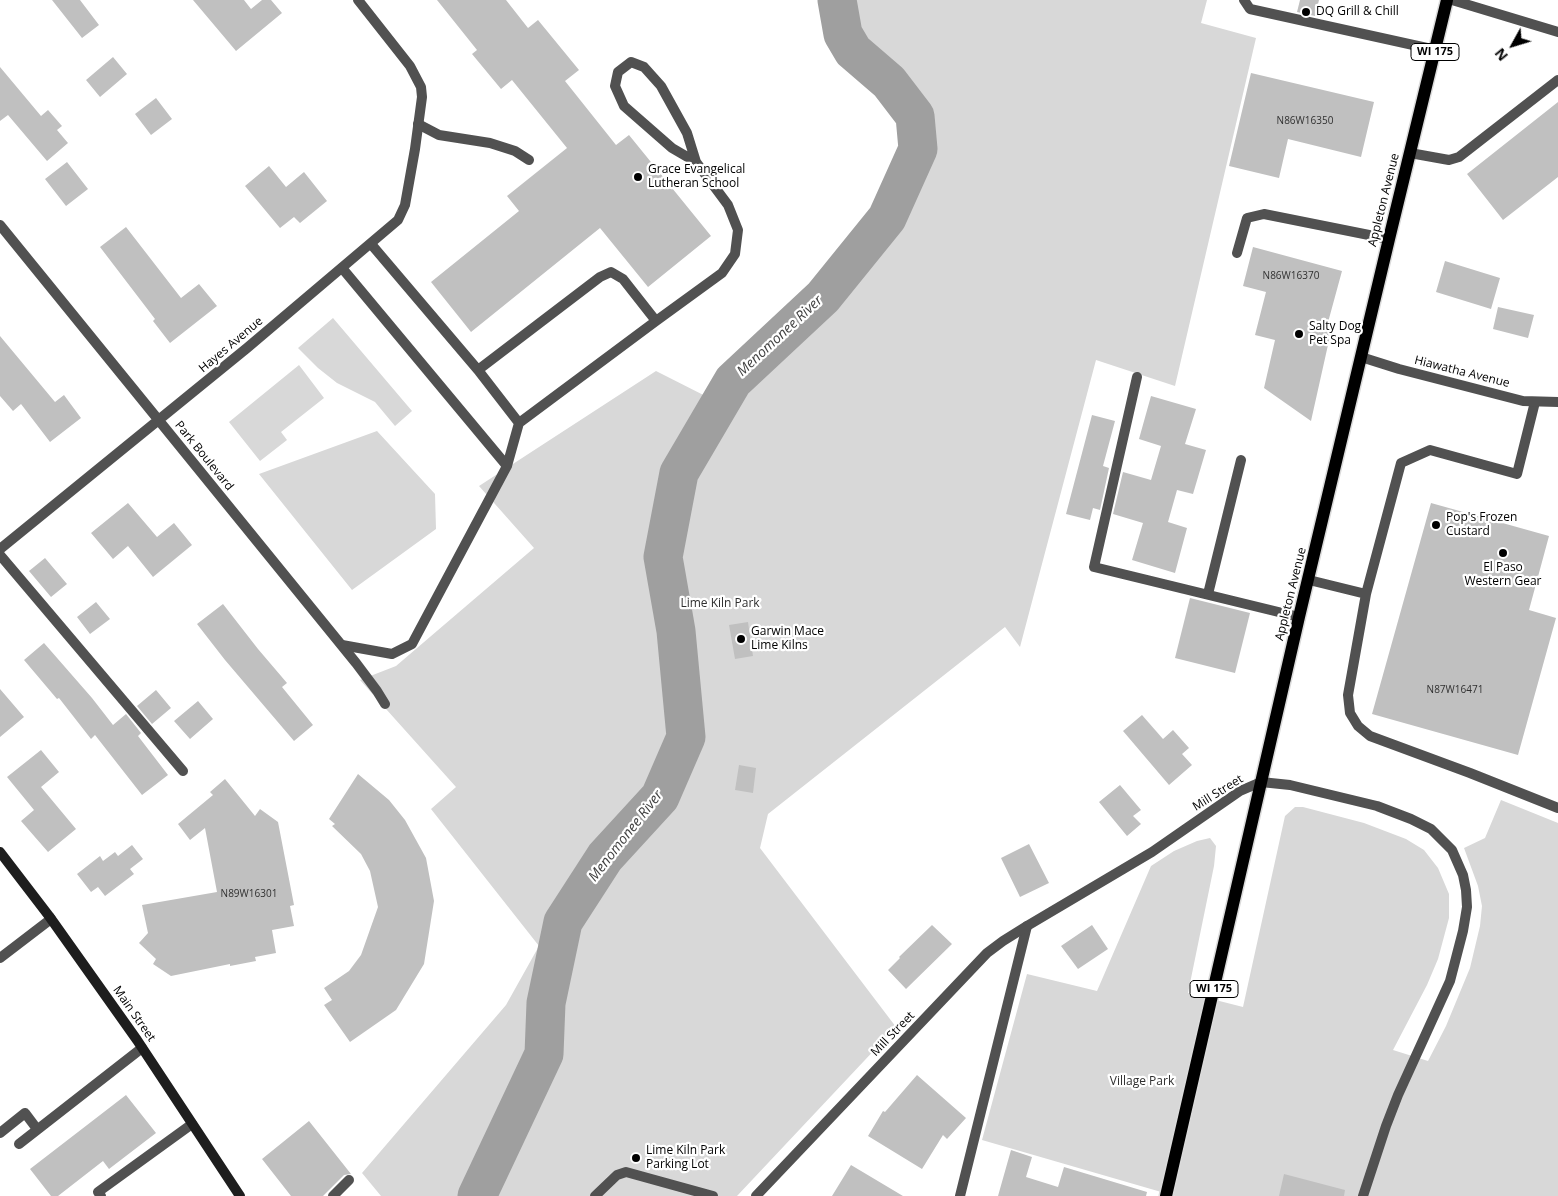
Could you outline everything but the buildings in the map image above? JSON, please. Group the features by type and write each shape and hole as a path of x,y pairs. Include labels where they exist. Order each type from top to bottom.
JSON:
{"main road":[{"name":"Appleton Avenue","path":"1166,1196 1299,617 1388,239 1447,0"},
{"name":"Main Street","path":"0,852 52,919 142,1048 240,1196"}],"street":[{"name":"Hayes Avenue","path":"0,549 371,244 392,226 402,213 418,124 422,97 421,86 410,66 358,0"},
{"path":"1452,0 1558,32"},
{"path":"1247,4 1436,50"},
{"path":"342,645 392,654 412,644 507,466 519,423 722,273 735,254 738,230 728,205 696,162 687,133 661,86 644,67 631,62 618,72 615,86 624,106 672,148 696,162"},
{"path":"1410,153 1448,160 1459,157 1558,80"},
{"path":"418,124 439,135 490,143 516,151 529,160"},
{"path":"1237,253 1247,218 1264,214 1388,239"},
{"name":"Park Boulevard","path":"0,225 342,645 385,704"},
{"path":"371,244 478,370 519,423"},
{"path":"342,268 507,466"},
{"path":"478,370 600,277 611,272 623,278 656,321"},
{"name":"Hiawatha Avenue","path":"1361,357 1398,369 1523,401 1558,402"},
{"path":"1137,377 1094,567 1299,617"},
{"path":"1535,402 1517,474 1430,450 1401,463 1366,594 1348,695 1350,713 1358,726 1370,736 1558,808"},
{"path":"1208,594 1241,460"},
{"path":"0,555 183,771"},
{"path":"1309,580 1366,594"},
{"name":"Mill Street","path":"756,1196 974,966 1003,941 1152,852 1240,791 1261,782 1290,785 1377,806 1412,819 1431,829 1452,850 1463,875 1466,890 1466,907 1463,930 1450,981 1395,1102 1363,1196"},
{"path":"0,958 52,919"},
{"path":"960,1196 1027,926"},
{"path":"19,1144 142,1048"},
{"path":"0,1132 25,1113 37,1129"},
{"path":"101,1196 98,1192 192,1124"},
{"path":"595,1196 617,1175 626,1172 713,1196"},
{"path":"334,1196 349,1180"}],"green space":[{"name":"Lime Kiln Park","path":"847,0 1207,0 1201,23 1256,38 1175,386 1096,360 1020,647 1005,627 768,814 760,848 896,1027 737,1196 381,1196 362,1173 506,1005 539,946 431,809 456,787 360,680 396,666 534,548 479,486 656,371 735,411 757,372 826,307 897,228 923,183 930,148 925,108 910,87 874,55 855,28"},
{"path":"333,318 412,411 395,426 375,402 337,383 318,368 298,348"},
{"path":"299,365 324,398 281,432 287,440 260,461 229,422"},
{"path":"377,431 435,494 436,529 352,590 259,474"},
{"name":"Village Park","path":"1501,800 1558,823 1558,1196 1175,1196 982,1140 1027,974 1097,991 1151,866 1174,851 1197,841 1210,838 1216,846 1214,866 1188,993 1243,1007 1285,816 1295,807 1303,807 1364,823 1406,839 1424,850 1438,868 1449,894 1449,918 1438,959 1427,985 1393,1050 1428,1061 1446,1026 1470,968 1480,926 1482,906 1478,886 1464,848 1485,838"}],"waterway":[{"name":"Menomonee River","path":"477,1196 544,1054 546,1003 563,922 605,857 660,797 686,737 676,631 663,557 679,473 733,381 823,297 887,218 918,149 915,116 889,82 853,51 843,34 837,0"}],"place":[{"name":"DQ Grill & Chill","path":"1306,12"},
{"name":"Grace Evangelical Lutheran School","path":"638,177"},
{"name":"Salty Dog Pet Spa","path":"1299,334"},
{"name":"Pop's Frozen Custard","path":"1436,525"},
{"name":"El Paso Western Gear","path":"1503,553"},
{"name":"Garwin Mace Lime Kilns","path":"741,639"},
{"name":"Lime Kiln Park Parking Lot","path":"636,1158"}]}
